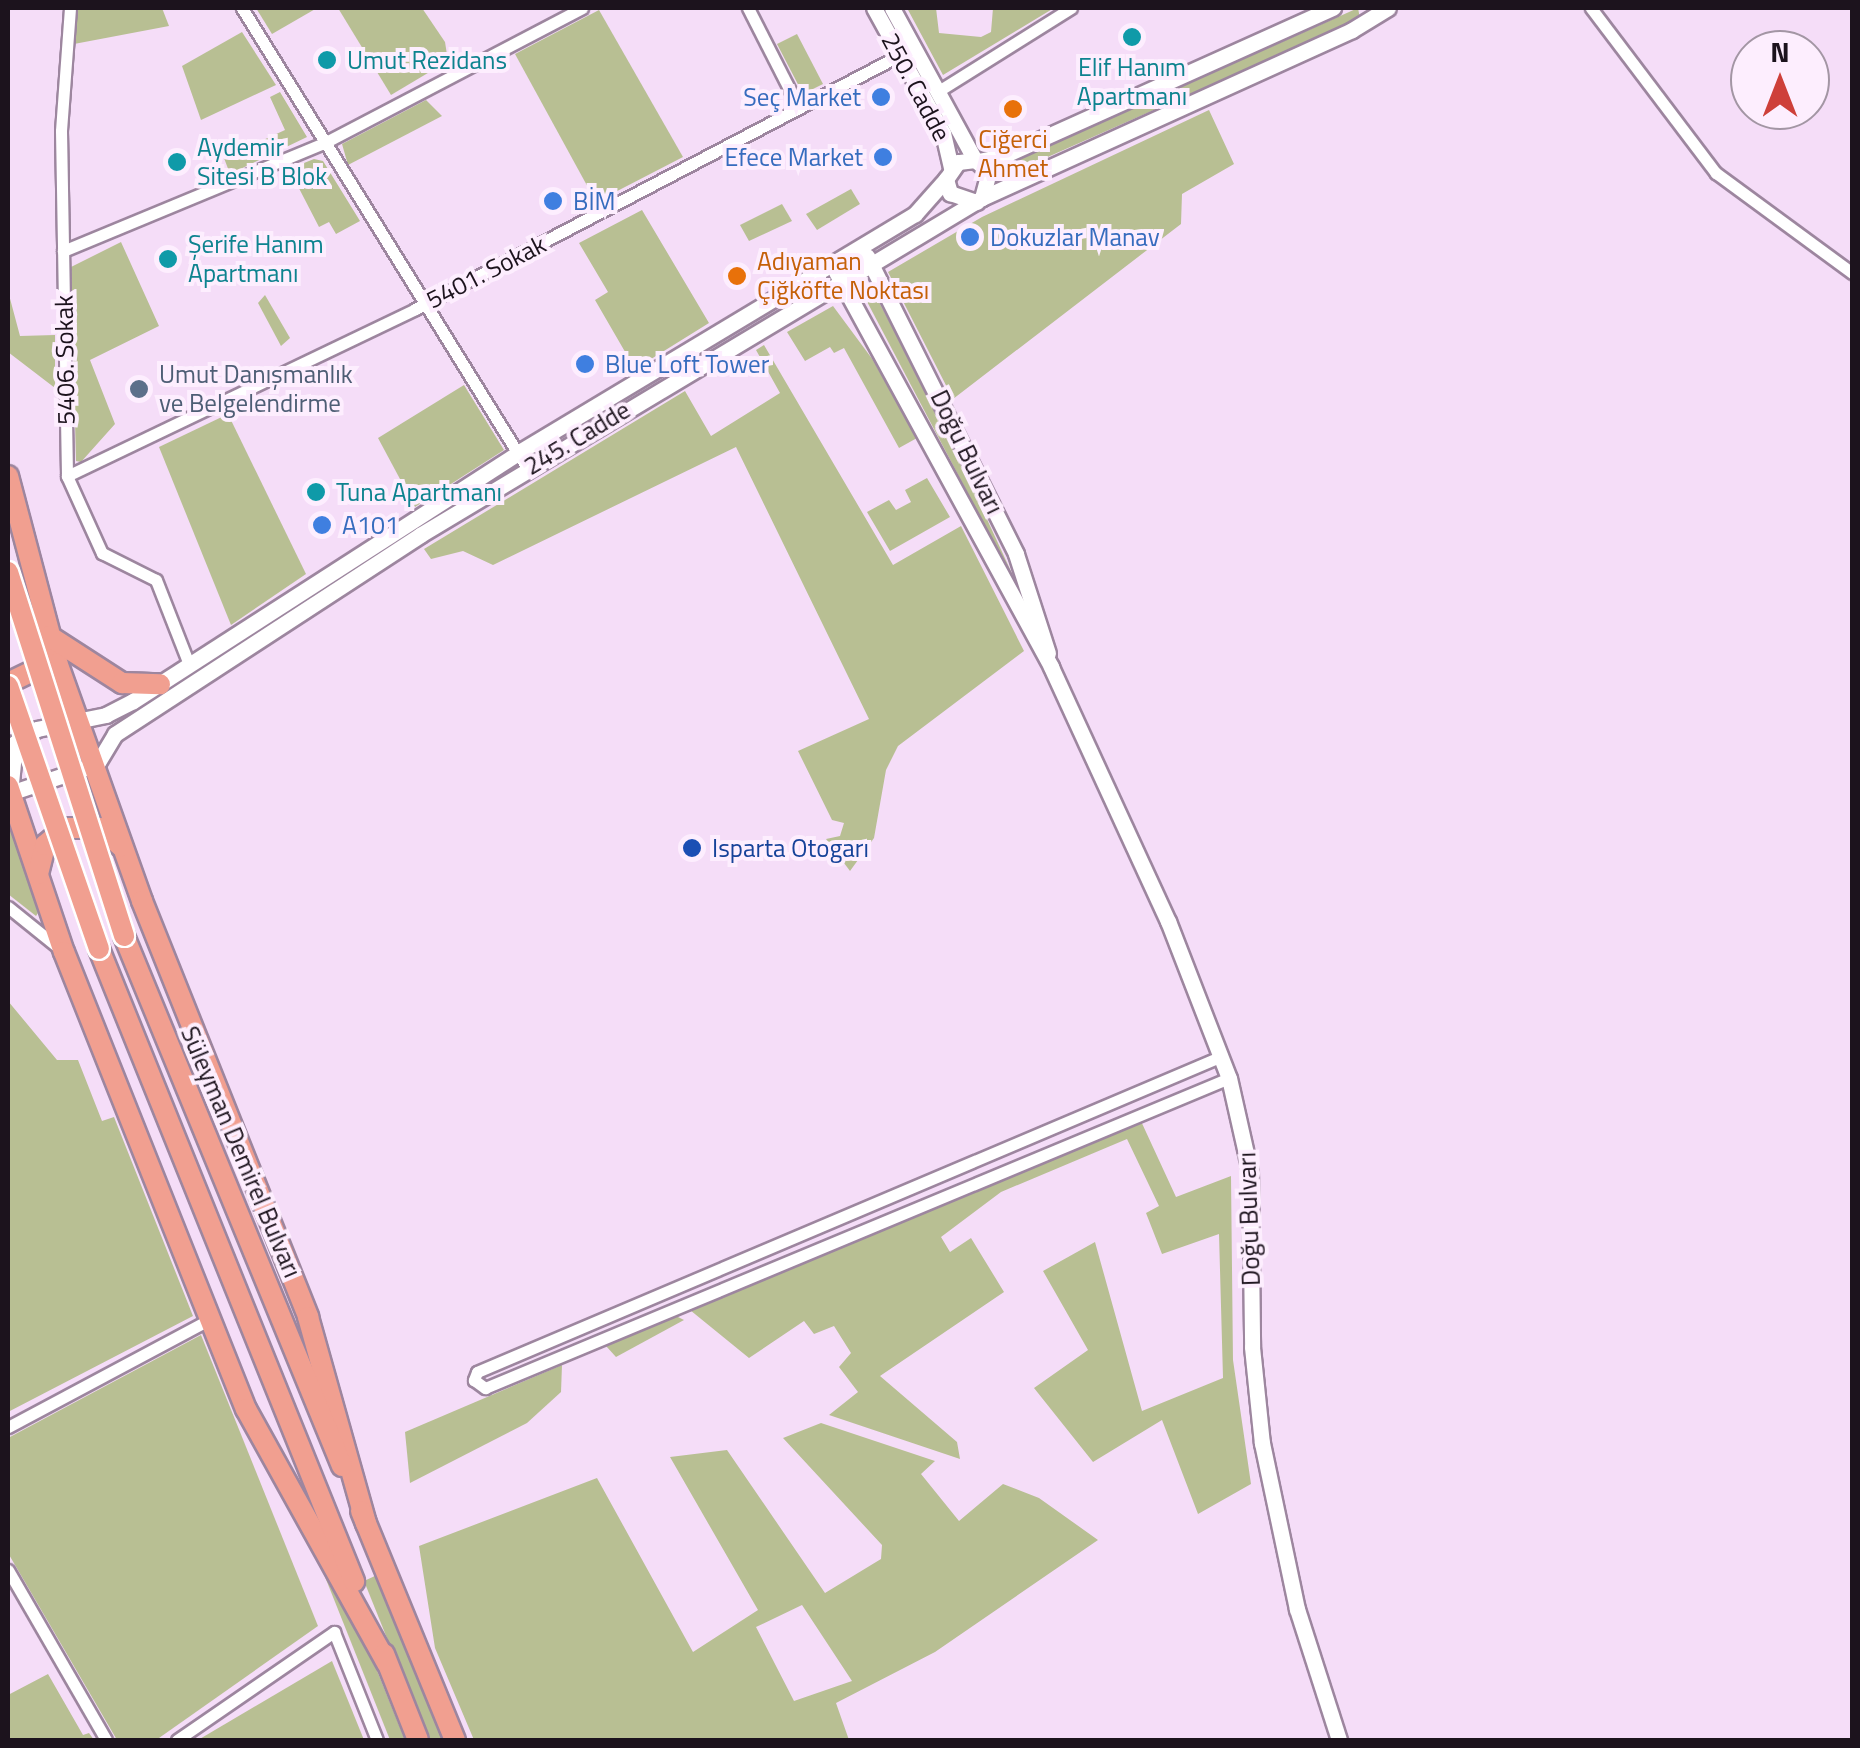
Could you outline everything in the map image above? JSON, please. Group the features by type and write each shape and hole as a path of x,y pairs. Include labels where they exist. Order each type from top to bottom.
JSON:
{"highway":[{"path":"8,476 50,636 76,717 97,764 124,852 314,1334 366,1524"},
{"name":"Süleyman Demirel Bulvarı","path":"8,572 124,936 455,1740"},
{"path":"50,636 122,682 160,684"},
{"path":"50,636 37,669 8,684 100,949 418,1740"},
{"path":"8,791 64,952 246,1410 387,1664"},
{"path":"39,878 45,845 73,826 108,832 124,852"}],"street":[{"name":"5406. Sokak","path":"70,8 61,132 67,476 102,553 156,580 189,664"},
{"path":"242,8 523,460"},
{"path":"63,251 324,143 582,8"},
{"path":"748,8 799,108"},
{"name":"250. Cadde","path":"874,8 948,144 948,174"},
{"name":"250. Cadde","path":"892,8 976,160"},
{"path":"937,92 1071,8"},
{"path":"976,160 990,179 979,200 955,198 948,174 976,160 1003,156 1333,8"},
{"path":"1591,8 1716,173 1852,273"},
{"name":"245. Cadde","path":"97,764 116,734 523,460 979,200 1384,9"},
{"name":"5401. Sokak","path":"67,476 425,304 900,55"},
{"name":"245. Cadde","path":"8,791 15,743 76,717 106,714 160,684 926,206 948,174"},
{"name":"Doğu Bulvarı","path":"862,246 1020,564 1051,667"},
{"name":"Doğu Bulvarı","path":"831,265 1051,667 1222,1056 1250,1170 1253,1368 1265,1460 1297,1609 1339,1740"},
{"path":"8,791 97,764"},
{"path":"8,907 64,952"},
{"path":"1222,1056 477,1372 474,1380 485,1388 1229,1078"},
{"path":"8,1427 210,1319"},
{"path":"8,1570 106,1740"},
{"path":"177,1740 334,1632 377,1740"}],"green space":[{"path":"78,8 162,8 169,26 74,44"},
{"path":"256,8 317,8 272,34"},
{"path":"338,8 422,8 445,42 448,61 391,95"},
{"path":"907,8 936,8 939,33 981,37 991,32 993,8 1054,8 943,75"},
{"path":"1358,8 1360,19 1009,174 1008,164"},
{"path":"599,10 683,157 596,202 515,54"},
{"path":"242,32 276,85 201,120 182,66"},
{"path":"797,34 823,84 803,94 777,44"},
{"path":"280,92 307,137 230,174 224,158 285,130 270,97"},
{"path":"426,100 442,116 348,165 342,144"},
{"path":"1209,110 1234,164 1182,194 1181,224 953,399 888,272 982,217"},
{"path":"314,159 323,161 360,221 336,234 329,222 319,227 289,169"},
{"path":"851,189 860,204 817,230 806,214"},
{"path":"782,204 792,221 749,241 740,225"},
{"path":"642,210 709,323 635,369 595,300 608,292 579,243"},
{"path":"121,242 159,326 90,360 115,424 81,462 76,461 71,267"},
{"path":"872,289 939,415 1026,604 863,294"},
{"path":"8,291 20,336 55,335 55,388 8,352"},
{"path":"265,295 290,338 281,346 258,303"},
{"path":"833,306 873,360 917,438 899,448 844,348 834,353 830,347 805,361 787,332"},
{"path":"764,345 893,565 961,526 1024,651 898,746 886,770 874,838 850,871 826,839 840,836 844,823 832,820 798,751 869,719 736,447 493,565 463,551 431,559 424,549 685,391 711,436 780,393 756,350"},
{"path":"464,385 504,450 415,507 378,438"},
{"path":"228,414 306,574 231,625 159,447"},
{"path":"927,478 950,517 890,551 867,512 889,500 896,510 911,502 905,490"},
{"path":"8,817 38,913 36,916 8,894"},
{"path":"8,1001 57,1060 78,1060 102,1121 114,1117 193,1316 8,1412"},
{"path":"1140,1119 1176,1197 1231,1176 1233,1360 1251,1484 1198,1514 1162,1420 1093,1462 1034,1388 1088,1350 1043,1271 1095,1242 1142,1411 1223,1378 1219,1234 1162,1254 1146,1213 1159,1206 1127,1139 1001,1192 941,1237 950,1252 971,1238 1004,1292 880,1376 957,1442 960,1459 829,1415 858,1392 839,1367 851,1353 834,1326 814,1334 804,1321 749,1358 690,1310"},
{"path":"676,1316 684,1320 616,1357 606,1346"},
{"path":"201,1335 318,1626 159,1738 117,1740 8,1553 8,1438"},
{"path":"562,1365 561,1392 527,1423 410,1483 405,1432"},
{"path":"821,1423 935,1461 921,1474 959,1521 1003,1484 1039,1498 1098,1540 935,1652 836,1703 849,1740 474,1740 435,1648 419,1546 597,1478 693,1652 758,1610 670,1457 727,1450 825,1593 881,1559 882,1545 783,1438","holes":["802,1605 852,1681 794,1701 756,1627"]},
{"path":"288,1484 339,1576 405,1740 390,1740"},
{"path":"377,1575 446,1740 428,1740 364,1581"},
{"path":"332,1661 364,1740 198,1740"},
{"path":"48,1674 83,1735 89,1733 94,1740 8,1740 8,1695"}],"place":[{"name":"Elif Hanım Apartmanı","path":"1132,37"},
{"name":"Umut Rezidans","path":"327,60"},
{"name":"Seç Market","path":"881,97"},
{"name":"Ciğerci Ahmet","path":"1013,109"},
{"name":"Efece Market","path":"883,157"},
{"name":"Aydemir Sitesi B Blok","path":"177,162"},
{"name":"BİM","path":"553,201"},
{"name":"Dokuzlar Manav","path":"970,237"},
{"name":"Şerife Hanım Apartmanı","path":"168,259"},
{"name":"Adıyaman Çiğköfte Noktası","path":"737,276"},
{"name":"Blue Loft Tower","path":"585,364"},
{"name":"Umut Danışmanlık ve Belgelendirme","path":"139,389"},
{"name":"Tuna Apartmanı","path":"316,492"},
{"name":"A101","path":"322,525"},
{"name":"Isparta Otogarı","path":"692,848"}]}
